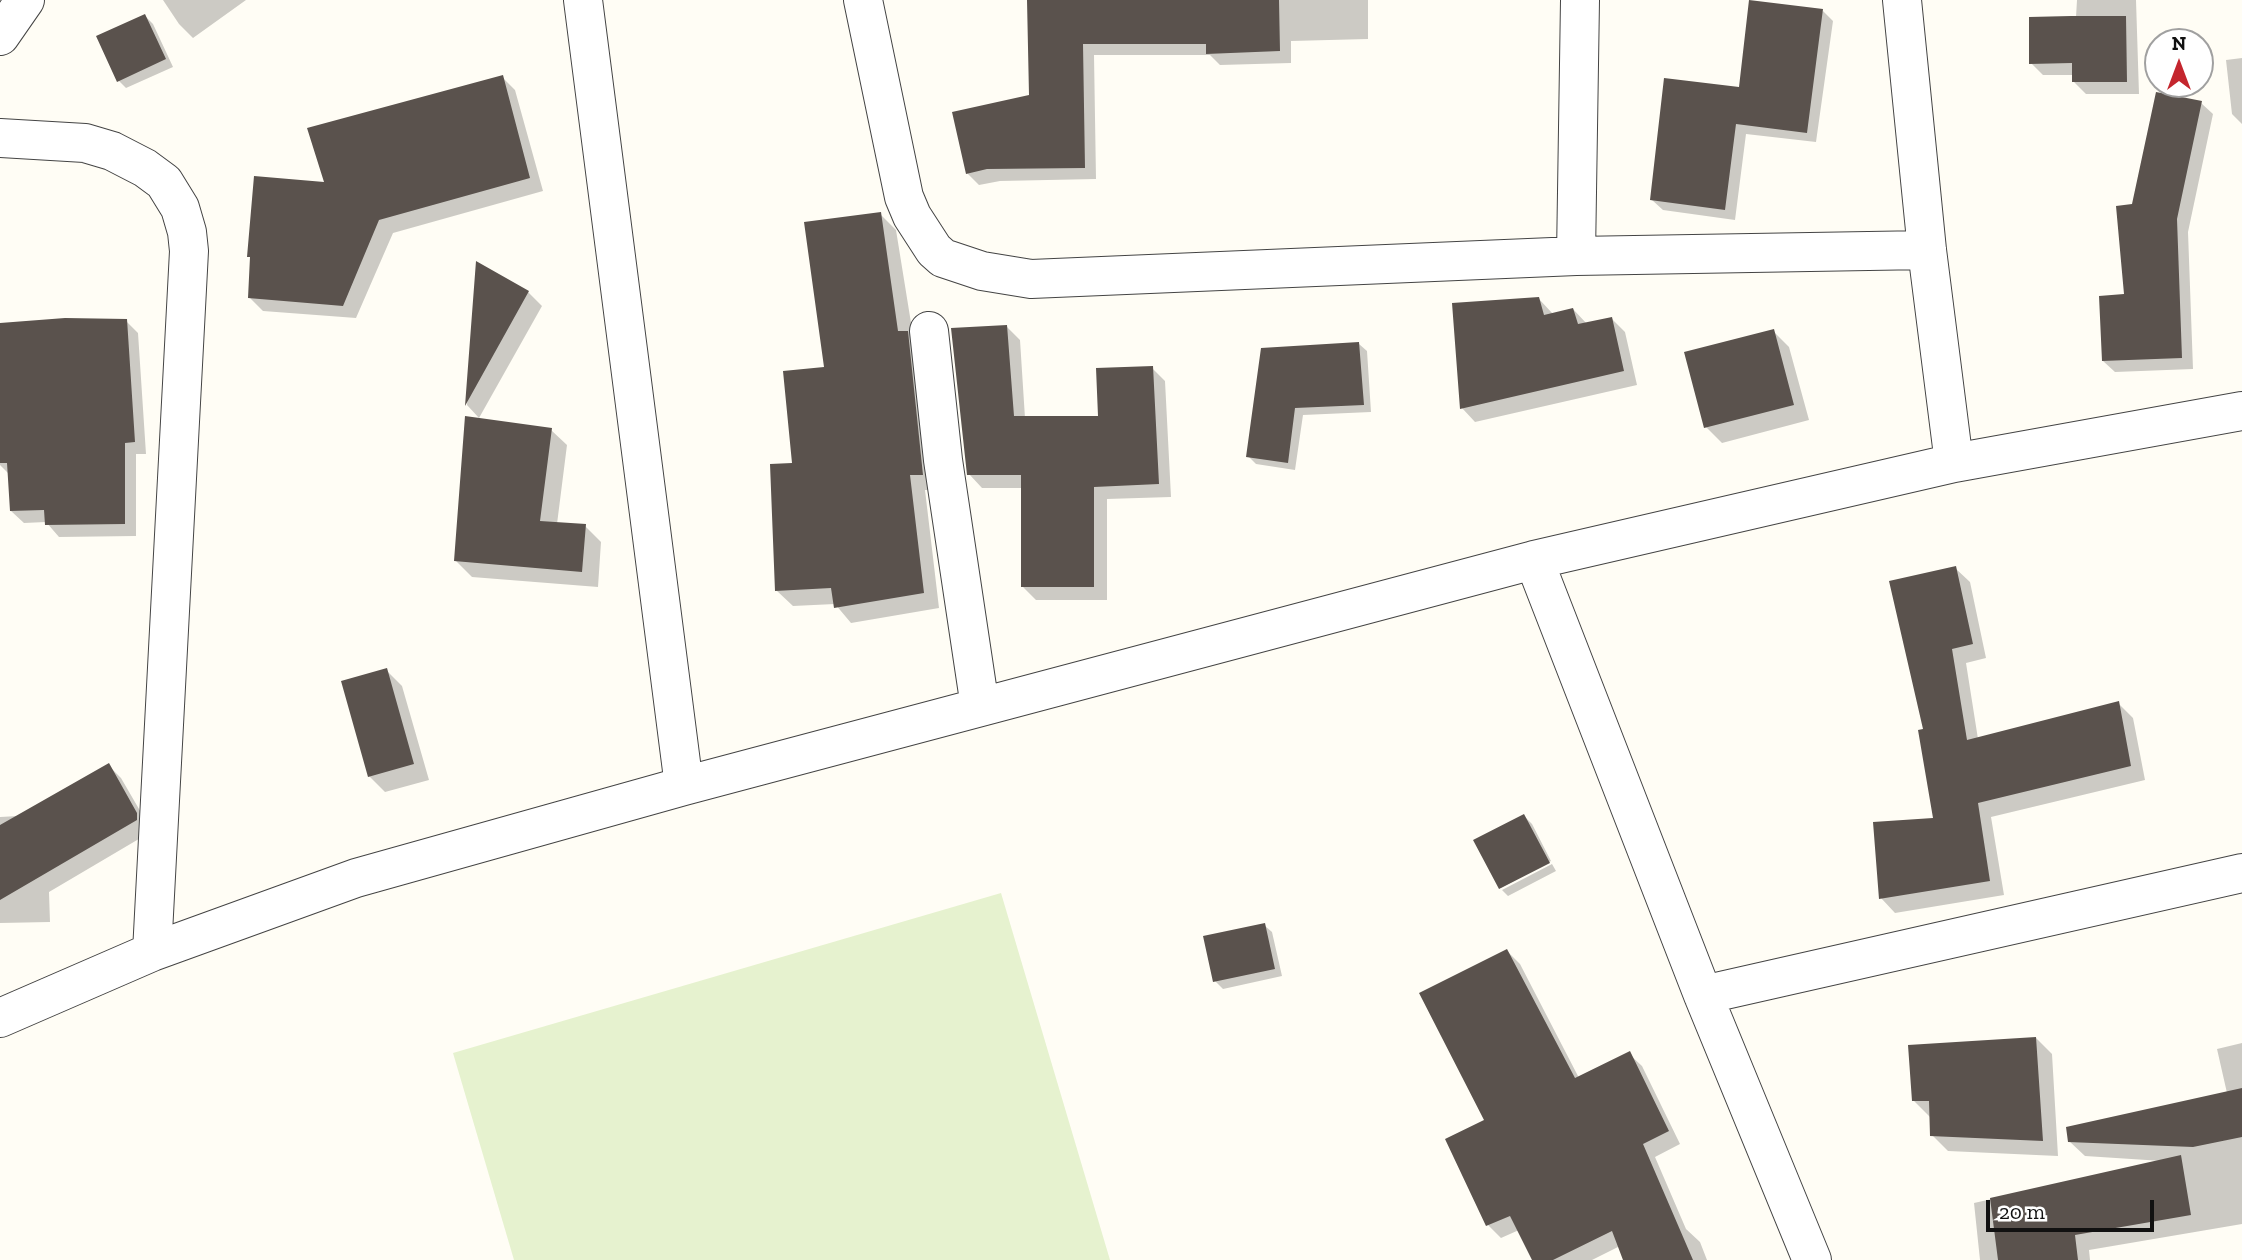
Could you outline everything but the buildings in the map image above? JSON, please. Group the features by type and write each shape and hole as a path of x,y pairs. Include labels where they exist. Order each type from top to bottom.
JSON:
{"street":[{"path":"0,36 25,0"},
{"path":"583,0 684,786"},
{"path":"863,0 904,197 912,216 934,250 943,258 1009,277 1031,279 1576,256 1927,250"},
{"path":"1576,256 1580,0"},
{"path":"1902,0 1927,250 1954,463"},
{"path":"0,138 85,143 112,151 145,168 164,182 180,208 187,232 189,251 152,952"},
{"path":"929,331 943,460 980,707"},
{"path":"0,1017 152,952 356,878 684,786 1534,559 1954,463 2242,411"},
{"path":"1534,559 1703,995 1812,1260"},
{"path":"1703,995 2242,873"}],"green space":[{"path":"1001,893 1110,1260 514,1260 453,1053"}]}
